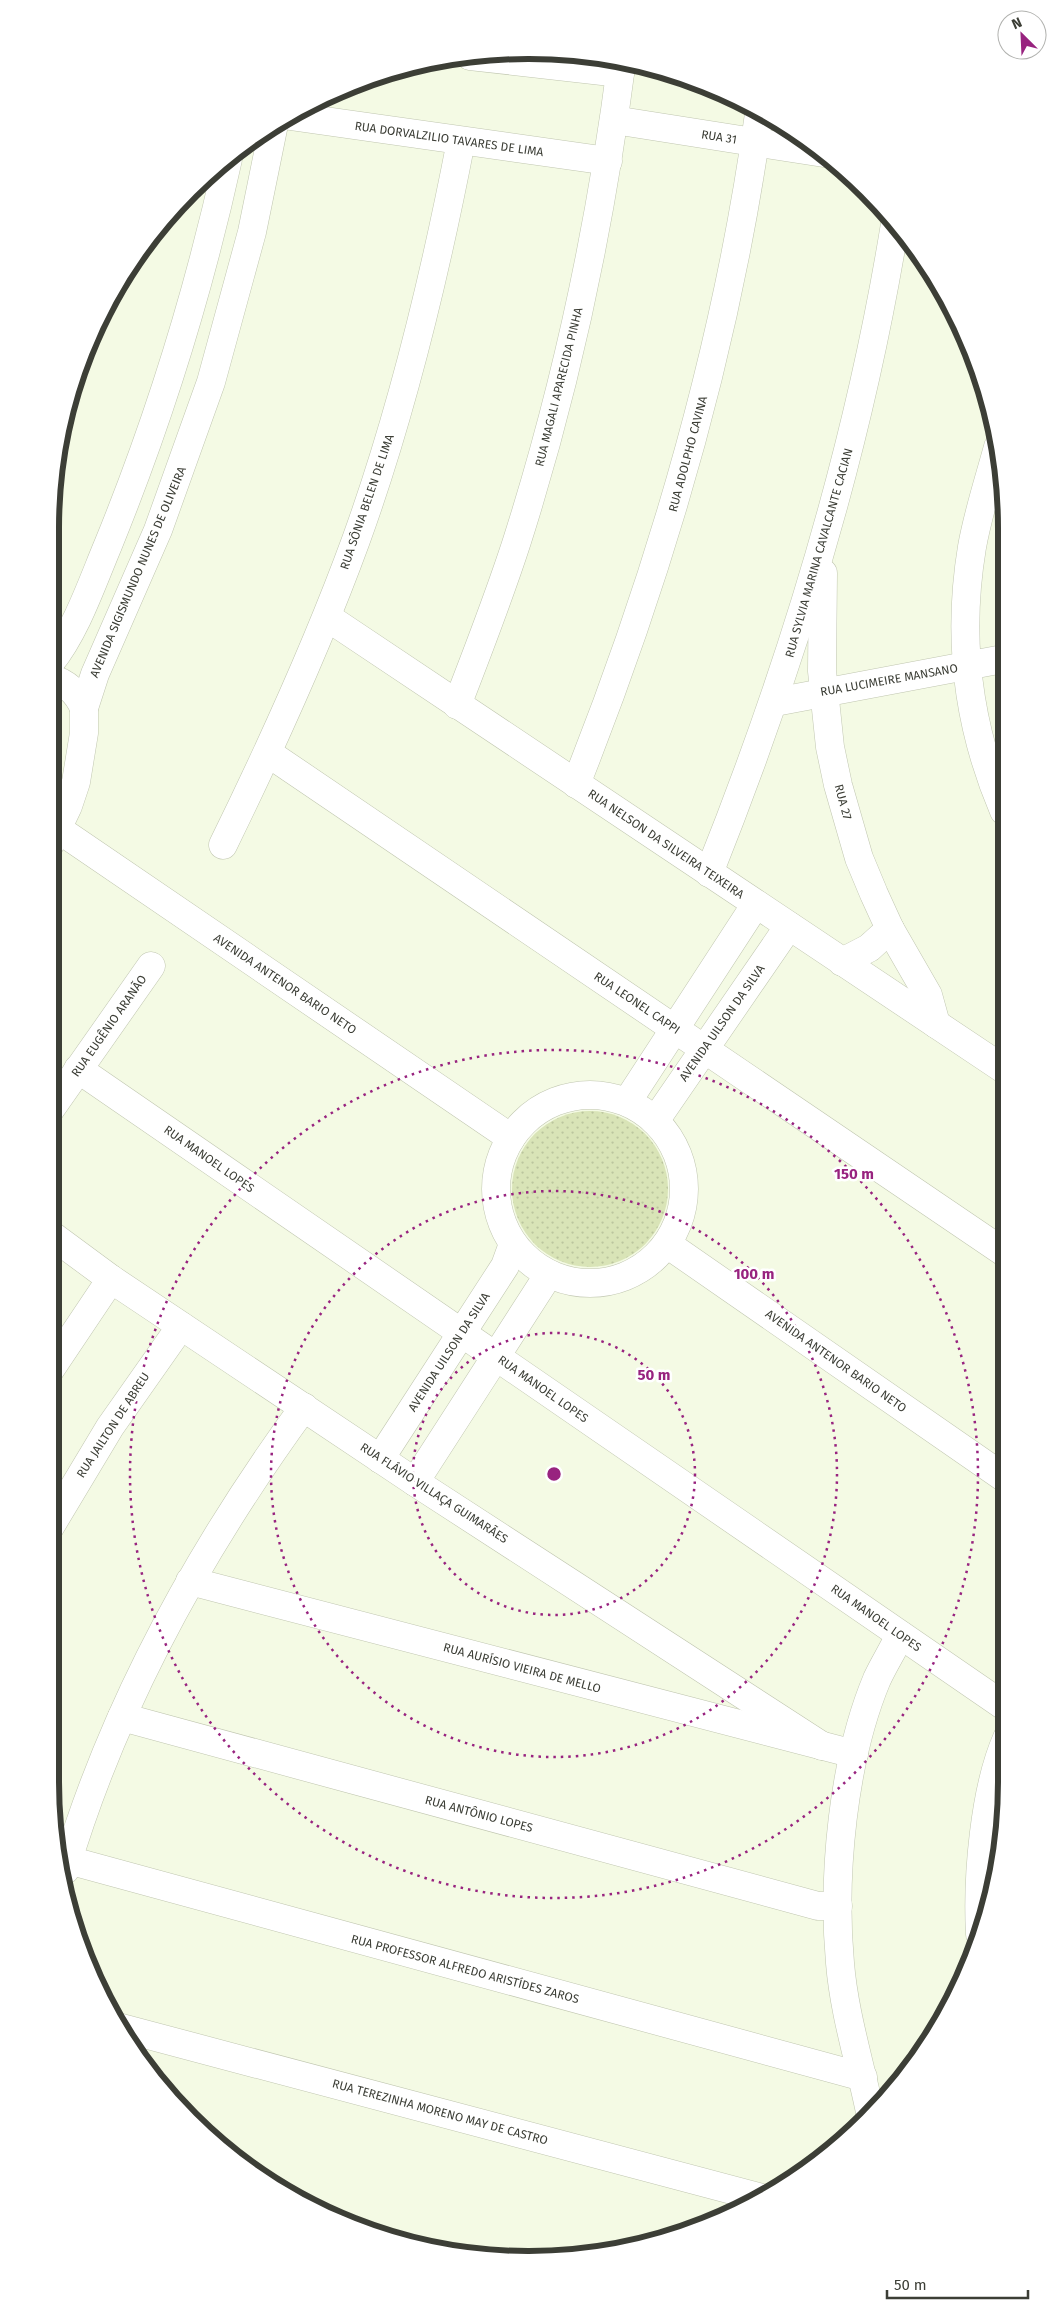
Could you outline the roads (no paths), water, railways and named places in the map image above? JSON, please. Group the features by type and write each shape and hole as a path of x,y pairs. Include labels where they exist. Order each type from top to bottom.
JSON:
{"street":[{"path":"520,59 599,65"},
{"name":"RUA MAGALI APARECIDA PINHA","path":"457,705 507,569 542,459 584,291 608,161 621,68"},
{"name":"RUA DORVALZILIO TAVARES DE LIMA","path":"302,118 608,161"},
{"name":"RUA ADOLPHO CAVINA","path":"576,784 636,627 685,468 725,305 758,119"},
{"name":"RUA 31","path":"614,120 806,150"},
{"name":"AVENIDA SIGISMUNDO NUNES DE OLIVEIRA","path":"59,824 76,782 84,733 84,708 95,674 158,530 211,382 252,232 272,136"},
{"name":"RUA SÔNIA BELEN DE LIMA","path":"223,845 268,753 327,617 356,539 406,381 437,257 461,141"},
{"path":"59,652 94,578 151,434 197,286 225,170"},
{"name":"RUA SYLVIA MARINA CAVALCANTE CACIAN","path":"709,873 775,702 819,562 852,438 872,349 893,233"},
{"path":"995,479 978,520 967,581 965,616 967,666 974,720 983,754 998,795"},
{"name":"RUA 27","path":"819,562 824,576 822,671 830,747 848,821 874,894 890,928 928,995 936,1024"},
{"name":"RUA NELSON DA SILVEIRA TEIXEIRA","path":"327,617 998,1065"},
{"name":"RUA LUCIMEIRE MANSANO","path":"775,702 998,661"},
{"path":"59,682 75,692 84,708"},
{"name":"RUA LEONEL CAPPI","path":"268,753 998,1248"},
{"name":"AVENIDA ANTENOR BARIO NETO","path":"59,839 511,1138"},
{"path":"628,1102 756,904"},
{"name":"AVENIDA UILSON DA SILVA","path":"655,1121 789,926"},
{"path":"842,962 869,948 890,928"},
{"name":"RUA EUGÊNIO ARANÃO","path":"59,1097 151,966"},
{"name":"RUA MANOEL LOPES","path":"78,1069 998,1702"},
{"path":"595,1095 628,1102 655,1121 667,1133 676,1148 684,1180 681,1213 676,1229 667,1244 643,1267 612,1281 579,1282 549,1274 523,1256 513,1244 500,1215 496,1184 503,1152 511,1138 533,1115 561,1100 595,1095"},
{"name":"RUA FLÁVIO VILLAÇA GUIMARÃES","path":"59,1241 111,1279 380,1459 822,1746"},
{"name":"AVENIDA UILSON DA SILVA","path":"380,1459 505,1266 513,1244"},
{"name":"AVENIDA ANTENOR BARIO NETO","path":"667,1244 998,1473"},
{"path":"415,1482 549,1274"},
{"path":"59,1357 111,1279"},
{"name":"RUA JAILTON DE ABREU","path":"59,1512 110,1427 182,1326"},
{"path":"66,1864 90,1796 122,1717 154,1648 190,1580 244,1492 304,1407"},
{"name":"RUA AURÍSIO VIEIRA DE MELLO","path":"190,1580 854,1754"},
{"path":"869,2106 850,2027 840,1965 838,1906 840,1849 859,1732 878,1679 900,1635"},
{"name":"RUA ANTÔNIO LOPES","path":"122,1717 818,1906 838,1906"},
{"path":"980,1909 984,1841 998,1768"},
{"name":"RUA PROFESSOR ALFREDO ARISTÍDES ZAROS","path":"67,1865 863,2077"},
{"name":"RUA TEREZINHA MORENO MAY DE CASTRO","path":"131,2030 750,2195"}]}
